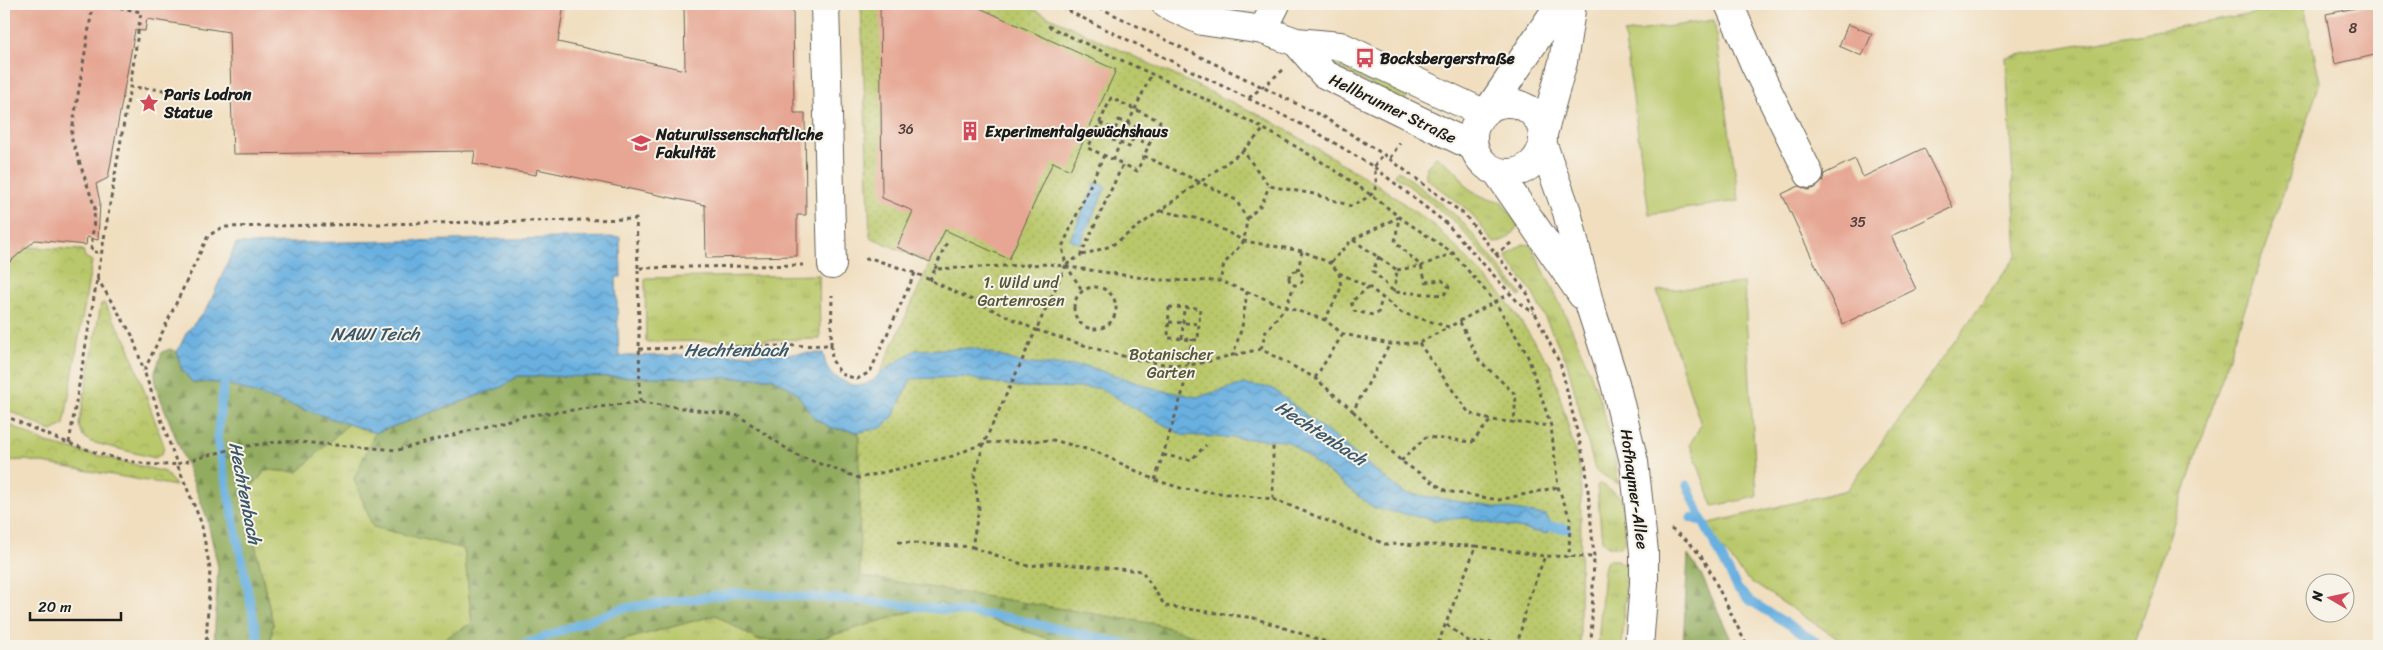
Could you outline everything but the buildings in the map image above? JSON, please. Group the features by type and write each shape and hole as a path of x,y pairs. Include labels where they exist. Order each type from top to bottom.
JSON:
{"street":[{"path":"825,4 832,265"},
{"name":"Hellbrunner Straße","path":"1166,4 1202,21 1263,30 1296,42 1340,46 1487,110"},
{"path":"1263,30 1276,4"},
{"path":"1560,4 1476,123 1472,135 1478,158 1486,166 1497,172 1509,174 1520,172 1530,166 1538,156 1562,62 1572,4"},
{"path":"1729,4 1755,65 1808,174"},
{"name":"Hellbrunner Straße","path":"1296,42 1324,74 1474,147"},
{"path":"1487,110 1502,103 1514,103 1524,107 1540,123 1543,140"},
{"name":"Hofhaymer-Allee","path":"1543,140 1567,212 1590,306 1616,382 1634,462 1644,552 1644,584 1639,646"},
{"name":"Hofhaymer-Allee","path":"1497,172 1590,306"}],"path":[{"path":"93,4 70,137 96,208 91,251 101,253"},
{"path":"69,443 130,87 141,12 104,4"},
{"path":"1054,4 1313,130 1374,167 1447,224 1511,292 1518,302 1534,313"},
{"path":"1092,4 1320,115 1383,154 1465,215 1527,293 1534,313 1561,366 1584,459 1594,557 1591,646"},
{"path":"1048,26 1264,129 1332,168 1372,195 1398,217 1453,253 1494,302 1527,354 1551,426 1558,487 1570,518 1569,556"},
{"path":"1128,124 1151,75"},
{"path":"130,87 165,90"},
{"path":"1111,98 1160,121 1137,171 1088,148 1100,123 1111,98"},
{"path":"1120,120 1138,128 1129,147 1111,139 1115,130 1120,120"},
{"path":"1100,123 1115,130"},
{"path":"972,548 978,508 974,477 984,442 1066,265 1081,255 1112,246 1243,151 1264,129"},
{"path":"1133,137 1150,145"},
{"path":"1113,160 1120,143"},
{"path":"1243,151 1269,186 1314,194 1351,206 1372,195 1378,185 1374,167 1383,154"},
{"path":"1082,290 1066,265 1062,246 1104,155"},
{"path":"1144,156 1236,200 1247,219"},
{"path":"1081,255 1123,164"},
{"path":"1220,281 1224,264 1244,241 1247,219 1262,204 1269,186"},
{"path":"1161,211 1205,220 1244,241 1302,251 1330,263 1340,273 1369,287 1382,299 1402,312 1449,327"},
{"path":"1330,263 1352,240 1398,217"},
{"path":"1379,256 1373,271 1394,292 1444,295 1449,287 1442,280 1426,282 1421,266 1394,242 1398,217"},
{"path":"144,371 208,236 223,227 636,219 640,402"},
{"path":"930,281 948,240"},
{"path":"1352,240 1379,256 1397,270 1421,266 1453,253"},
{"path":"1298,271 1302,251"},
{"path":"870,258 915,273 1036,330 1134,357 1189,365 1261,349 1315,378 1353,411 1401,461 1446,491 1499,500 1558,487"},
{"path":"638,268 832,265 832,360 841,374 858,379 870,372 915,273"},
{"path":"935,269 1066,265 1157,280 1220,281 1325,320 1343,334 1390,344 1419,343 1460,322 1511,292"},
{"path":"1394,292 1397,270"},
{"path":"1261,349 1266,331 1286,307 1294,286 1289,276 1293,272 1298,271"},
{"path":"1294,286 1299,286 1304,278 1298,271"},
{"path":"1325,320 1341,288 1340,273"},
{"path":"97,277 132,335 177,464 201,522 210,569 206,646"},
{"path":"1094,286 1106,289 1114,298 1117,310 1112,322 1102,329 1090,329 1079,323 1074,312 1074,300 1082,290 1094,286"},
{"path":"1369,287 1352,302 1354,311 1373,315 1378,313 1382,299"},
{"path":"1233,355 1242,328 1247,291"},
{"path":"1169,307 1200,308 1198,340 1168,338 1168,322 1169,307"},
{"path":"1182,339 1184,308"},
{"path":"1168,322 1199,324"},
{"path":"1460,322 1479,360 1516,395 1514,423"},
{"path":"1315,378 1343,334"},
{"path":"1155,480 1183,391 1192,339"},
{"path":"1419,343 1469,413 1491,420 1551,426"},
{"path":"1353,411 1390,344"},
{"path":"639,349 831,345"},
{"path":"4,415 50,437 154,465 177,464 239,447 285,441 398,450 524,416 640,402 739,416 796,455 859,478 953,456 984,442 1053,440 1097,452 1155,480 1184,488 1273,498 1385,544 1476,546 1545,556 1594,557"},
{"path":"1401,461 1426,437 1472,442 1491,420"},
{"path":"1273,444 1273,498"},
{"path":"1164,455 1191,460 1206,445"},
{"path":"1670,528 1689,542 1704,560 1747,646"},
{"path":"898,542 972,548 1028,566 1052,563 1142,571 1166,606 1254,618 1339,646"},
{"path":"1437,646 1447,625 1476,546"},
{"path":"1447,625 1471,643 1518,644 1528,601 1545,556"}],"green space":[{"name":"Botanischer Garten","path":"861,4 1022,4 1270,120 1378,185 1437,228 1504,297 1552,368 1581,473 1580,646 1228,646 1157,624 860,576 859,432 877,427 888,421 904,393 880,373 930,263 870,237"},
{"path":"2304,5 2320,82 2133,646 1849,646 1747,579 1702,525 1847,490 2017,255 2006,57"},
{"path":"1714,20 1739,201 1649,214 1624,33"},
{"path":"1324,52 1409,93 1404,102 1326,61"},
{"path":"1436,156 1456,171 1468,188 1481,196 1502,202 1518,225 1511,235 1505,240 1494,243 1469,211 1426,178 1426,168"},
{"path":"1398,170 1460,219 1522,295 1520,297 1455,222 1395,175"},
{"path":"1523,244 1531,245 1573,331 1597,391 1613,452 1618,484 1595,470 1567,362 1531,290 1506,258 1507,255"},
{"path":"27,247 83,250 85,257 92,261 64,425 51,431 4,408 4,262 7,265"},
{"path":"819,275 820,339 646,342 645,278"},
{"path":"1744,283 1757,497 1713,506 1690,444 1701,425 1657,291"},
{"path":"104,303 127,342 164,446 162,454 155,458 91,442 83,436 79,425 101,304"},
{"path":"170,349 177,352 181,368 192,382 224,383 348,424 298,472 266,470 244,495 273,624 270,646 214,646 218,567 207,518 156,387 155,372 162,352"},
{"path":"518,376 772,378 795,391 815,419 832,428 859,432 860,576 1157,624 1228,646 1071,646 940,603 809,642 757,640 716,615 601,646 432,646 472,623 464,549 373,527 354,479 375,433 502,387"},
{"path":"4,422 47,443 165,472 176,486 25,460 4,461"},
{"path":"348,424 375,433 354,479 373,526 464,549 472,624 432,646 270,646 273,624 244,496 266,470 298,472"},
{"path":"1600,483 1622,498 1625,541 1621,547 1609,547 1602,541 1597,486"},
{"path":"1688,555 1701,574 1734,646 1683,646"},
{"path":"1607,560 1617,560 1627,566 1622,646 1598,646 1604,569"},
{"path":"940,603 1071,646 601,646 716,615 757,640 809,642"}],"water":[{"path":"1096,182 1106,187 1080,244 1070,239"},
{"name":"NAWI Teich","path":"620,237 621,277 616,277 619,356 823,353 826,365 832,375 851,385 863,385 874,380 880,373 915,350 974,348 1026,364 1087,366 1156,389 1197,397 1244,384 1272,388 1404,493 1546,515 1553,527 1547,534 1467,518 1435,520 1374,508 1287,441 1182,435 1099,388 1017,387 963,377 911,379 893,417 881,428 859,432 832,428 815,419 795,391 772,378 518,376 502,387 375,433 224,383 192,382 181,368 177,352 187,332 208,307 236,244"}],"waterway":[{"name":"Hechtenbach","path":"228,372 224,383 217,439 258,640 256,646"},
{"path":"1687,485 1703,522 1738,589 1749,600 1823,646"},
{"name":"Hechtenbach","path":"1691,518 1703,522"},
{"name":"Hechtenbach","path":"1543,525 1567,529"},
{"name":"Hechtenbach","path":"520,646 623,608 738,593 859,600 1005,617 1133,646"}],"place":[{"name":"Bocksbergerstraße","path":"1365,58"},
{"name":"Paris Lodron Statue","path":"149,103"},
{"name":"Experimentalgewächshaus","path":"970,131"},
{"name":"Naturwissenschaftliche Fakultät","path":"641,143"}],"park label":[{"name":"1. Wild und Gartenrosen","path":"1021,291"}]}
